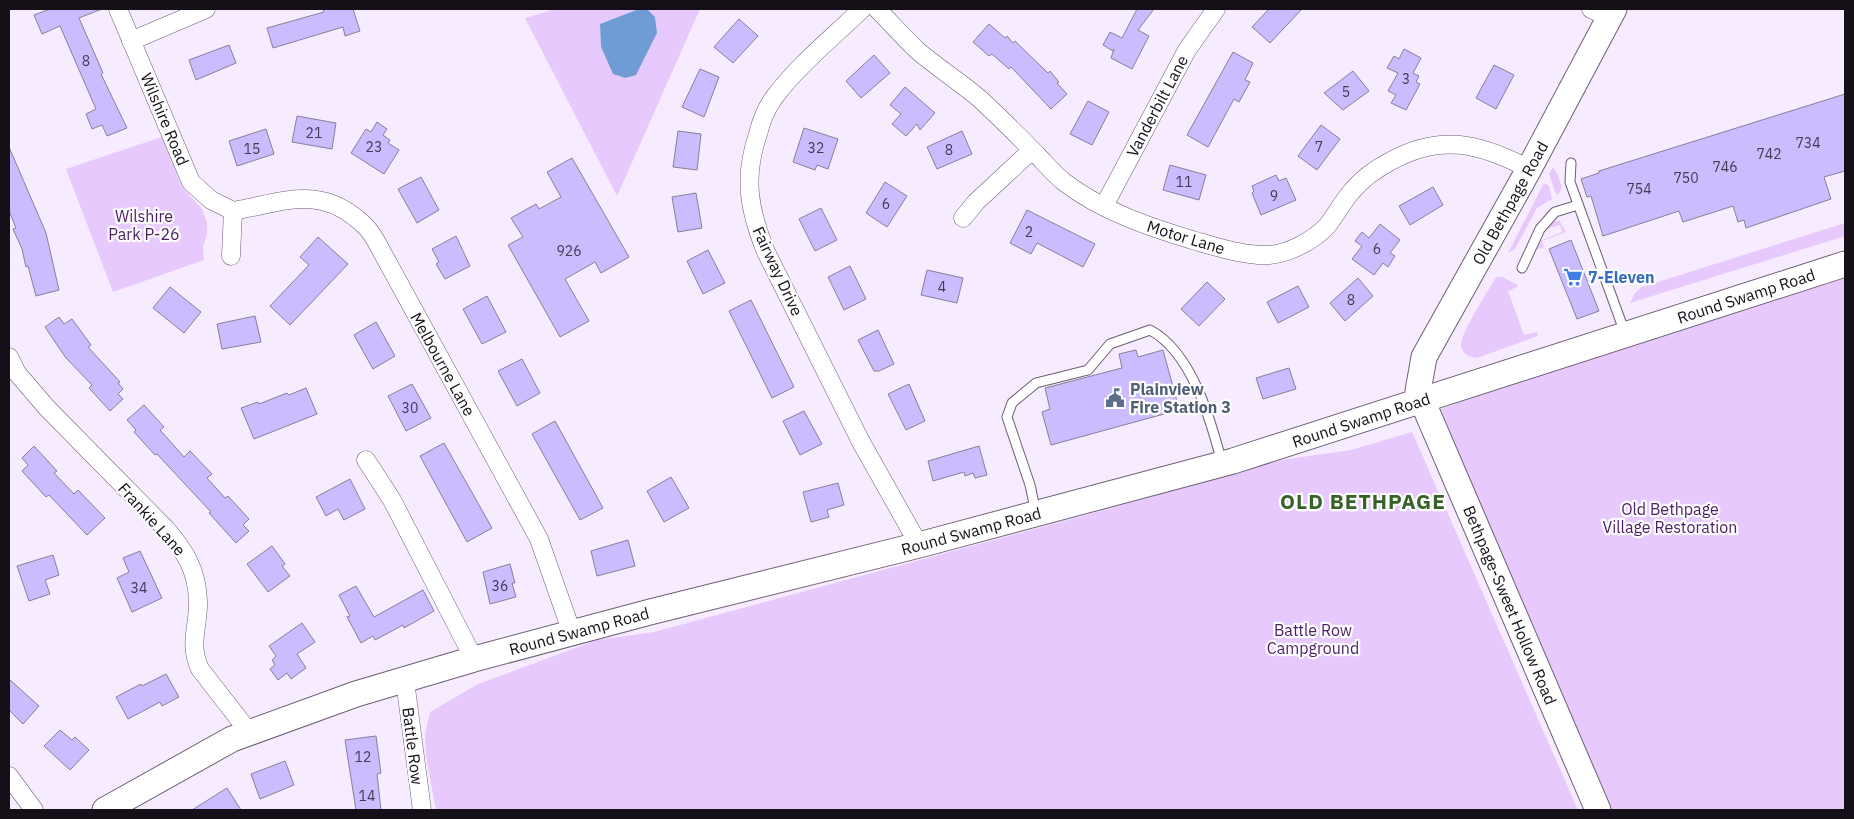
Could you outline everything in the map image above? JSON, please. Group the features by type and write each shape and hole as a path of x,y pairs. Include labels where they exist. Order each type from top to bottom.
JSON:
{"main road":[{"name":"Old Bethpage Road","path":"1421,400 1418,391 1424,357 1529,169 1605,12"},
{"name":"Round Swamp Road","path":"105,810 232,739 347,697 474,659 918,545 1223,463 1845,264"},
{"name":"Bethpage-Sweet Hollow Road","path":"1421,400 1598,810"}],"street":[{"name":"Wilshire Road","path":"118,9 191,182 211,200 233,211"},
{"path":"131,41 206,9"},
{"name":"Fairway Drive","path":"862,9 794,74 772,101 761,122 753,148 749,176 750,197 756,228 766,252 861,442 918,545"},
{"name":"Motor Lane","path":"877,9 917,50 978,98 1063,181 1104,206 1151,228 1230,250 1268,255 1288,250 1307,241 1326,226 1351,191 1367,174 1396,158 1418,149 1445,143 1459,144 1501,155 1529,169"},
{"name":"Vanderbilt Lane","path":"1104,206 1187,50 1216,9"},
{"path":"963,218 976,202 1032,150"},
{"name":"Melbourne Lane","path":"233,211 303,198 322,201 341,208 367,228 388,262 539,539 572,633"},
{"path":"231,256 233,211"},
{"name":"Frankie Lane","path":"9,357 17,373 47,408 182,547 192,566 198,601 194,638 195,658 200,669 249,732"},
{"path":"366,460 392,500 474,659"},
{"name":"Battle Row","path":"405,681 422,810"},
{"path":"9,776 34,810"}],"lane":[{"path":"1572,163 1570,182 1626,334"},
{"path":"1522,268 1540,229 1555,212 1578,205"},
{"path":"1036,514 1030,485 1007,418 1012,403 1036,382 1088,370 1110,344 1150,330 1159,335 1189,371 1200,394 1223,463"}],"green space":[{"path":"556,9 639,9 600,24 601,47 613,74 625,78 655,17 647,9 700,9 617,196 525,18"},
{"name":"Wilshire Park P-26","path":"162,137 182,187 202,209 207,223 207,235 203,246 204,260 113,292 66,169"},
{"path":"1553,167 1562,188 1558,195 1555,192 1549,174"},
{"path":"1544,183 1549,186 1552,199 1537,208 1515,249 1508,253"},
{"path":"1559,220 1566,232 1542,241 1544,247 1535,250 1540,241 1562,232 1560,225 1547,229 1552,223"},
{"path":"1845,223 1845,236 1630,303 1635,293 1642,287"},
{"path":"1496,277 1502,277 1518,285 1508,291 1524,335 1537,332 1538,336 1477,358 1471,357 1462,350 1462,338"},
{"name":"Old Bethpage Village Restoration","path":"1845,278 1845,810 1598,810 1439,410 1481,394"},
{"name":"Battle Row Campground","path":"1412,432 1578,810 436,810 426,756 425,734 430,712 478,684 597,640 654,632 1281,460 1351,450"}],"water":[{"path":"639,9 647,9 655,17 657,33 636,75 625,78 613,74 601,47 600,24"}],"building":[{"path":"50,9 102,9 79,18 103,73 101,74 127,128 107,136 102,125 92,129 86,114 96,109 60,26 42,34 34,15"},
{"path":"323,9 353,9 360,31 345,36 343,27 273,48 267,28 324,12"},
{"path":"1137,9 1154,9 1138,30 1149,36 1132,69 1111,58 1114,49 1113,51 1103,45 1110,32 1122,38"},
{"path":"1269,9 1302,9 1270,43 1252,27"},
{"path":"739,19 758,36 733,63 714,47"},
{"path":"989,24 1005,38 1007,36 1013,43 1015,41 1048,73 1050,71 1059,82 1057,83 1067,94 1051,109 1011,67 1009,69 992,54 989,56 973,42"},
{"path":"229,45 236,63 196,80 189,60"},
{"path":"1404,49 1421,58 1413,73 1419,76 1416,82 1420,84 1406,110 1391,103 1396,95 1388,91 1398,73 1387,68 1394,56 1399,59"},
{"path":"1233,52 1253,63 1245,80 1250,82 1239,102 1234,99 1208,147 1187,135"},
{"path":"874,55 890,73 861,98 846,81"},
{"path":"1494,65 1514,75 1496,109 1476,98"},
{"path":"700,69 719,77 704,117 682,107"},
{"path":"1353,71 1369,91 1343,110 1324,93"},
{"path":"905,87 935,113 920,130 917,124 906,136 892,124 901,114 890,105"},
{"path":"1845,94 1845,171 1824,177 1831,199 1746,228 1744,220 1738,222 1733,206 1683,222 1679,211 1603,236 1591,196 1587,197 1581,179 1599,173 1599,171"},
{"path":"1088,101 1109,112 1092,145 1070,134"},
{"path":"297,116 336,123 332,149 292,142"},
{"path":"377,122 387,129 383,135 390,140 388,143 399,150 384,174 351,153 366,129 371,132"},
{"path":"1321,125 1340,139 1317,170 1298,156"},
{"path":"804,128 838,139 828,169 817,165 815,170 793,162"},
{"path":"266,129 274,154 237,166 229,141"},
{"path":"678,131 701,134 697,170 673,167"},
{"path":"962,131 972,154 937,169 927,147"},
{"path":"9,147 46,233 59,290 36,296 28,266 26,267 22,249 13,229 16,228 9,211"},
{"path":"572,158 629,257 601,273 595,262 565,279 589,321 560,337 508,245 523,237 511,218 536,204 539,209 561,197 547,172"},
{"path":"1170,165 1206,175 1199,200 1163,190"},
{"path":"1276,175 1279,181 1286,178 1296,200 1261,215 1252,193 1254,191 1252,186"},
{"path":"421,177 439,210 417,223 398,189"},
{"path":"885,182 907,196 887,227 866,213"},
{"path":"1433,187 1443,205 1410,225 1399,206"},
{"path":"696,193 702,228 678,232 672,197"},
{"path":"821,208 837,240 815,251 799,219"},
{"path":"1027,210 1095,244 1083,267 1037,243 1031,254 1010,243"},
{"path":"1380,224 1400,240 1390,253 1395,256 1388,267 1383,263 1374,275 1352,259 1362,246 1355,241 1362,232 1369,238"},
{"path":"456,236 470,266 445,279 436,264 439,262 432,249"},
{"path":"318,237 348,264 290,325 270,306 309,265 300,257"},
{"name":"7-Eleven","path":"1571,240 1599,311 1577,319 1549,249"},
{"path":"708,250 725,283 703,294 687,261"},
{"path":"850,266 866,299 844,310 828,277"},
{"path":"927,270 963,278 957,303 921,295"},
{"path":"1358,278 1373,296 1345,321 1330,303"},
{"path":"1207,282 1225,299 1199,326 1181,309"},
{"path":"1298,286 1309,307 1278,323 1267,302"},
{"path":"170,287 201,312 184,333 153,308"},
{"path":"487,296 506,332 482,344 463,309"},
{"path":"751,300 794,387 772,398 729,311"},
{"path":"255,316 261,342 222,349 217,324"},
{"path":"59,317 64,324 72,319 91,345 88,347 120,382 118,383 123,389 118,394 123,399 110,411 89,388 92,385 66,358 45,327"},
{"path":"376,322 395,356 373,369 354,335"},
{"path":"878,330 894,364 879,371 874,371 858,340"},
{"name":"Plainview Fire Station 3","path":"1136,350 1138,357 1163,350 1178,405 1163,409 1164,414 1051,445 1042,412 1050,409 1045,388 1122,368 1119,354"},
{"path":"522,359 540,393 517,406 498,371"},
{"path":"1289,368 1296,389 1263,399 1256,378"},
{"path":"412,384 431,418 406,431 388,396"},
{"path":"909,384 925,421 906,430 888,394"},
{"path":"306,388 317,414 254,439 241,408 258,402 259,404 287,393 289,395"},
{"path":"144,405 164,427 160,430 184,457 190,451 212,474 207,478 225,498 228,496 249,519 243,525 249,531 236,543 209,513 211,512 134,432 136,430 127,420"},
{"path":"804,411 822,444 800,455 783,421"},
{"path":"555,421 603,508 580,520 532,434"},
{"path":"444,443 492,528 467,542 420,456"},
{"path":"34,446 57,471 54,473 74,494 78,490 105,518 87,535 49,495 46,497 22,471 28,465 22,458"},
{"path":"979,446 987,475 975,478 973,473 965,476 964,472 933,481 928,461"},
{"path":"671,477 689,508 664,522 647,491"},
{"path":"350,479 365,509 344,520 338,509 326,516 316,497"},
{"path":"838,483 844,505 827,510 829,517 811,522 803,492"},
{"path":"628,540 635,566 597,576 591,551"},
{"path":"272,546 285,564 282,566 290,576 268,592 247,564"},
{"path":"140,551 162,598 132,612 117,578 129,572 123,558"},
{"path":"53,555 59,575 45,580 50,594 29,601 17,566"},
{"path":"510,564 515,583 512,583 516,597 490,604 483,572"},
{"path":"356,586 374,617 423,590 434,611 404,628 403,625 375,640 373,636 361,643 347,617 350,616 339,595"},
{"path":"302,623 315,642 297,654 306,668 291,679 287,673 278,680 270,669 275,665 272,660 276,656 269,646"},
{"path":"166,674 179,697 162,706 160,702 128,719 116,697"},
{"path":"9,679 39,706 23,724 9,710"},
{"path":"60,730 72,740 75,737 89,750 70,770 44,746"},
{"path":"376,736 381,773 377,774 381,810 356,810 345,740"},
{"path":"285,761 294,785 260,799 251,774"},
{"path":"227,788 241,810 192,810"}],"place":[{"name":"7-Eleven","path":"1573,277"},
{"name":"Plainview Fire Station 3","path":"1115,398"}],"district":[{"name":"OLD BETHPAGE","path":"1363,502"}]}
